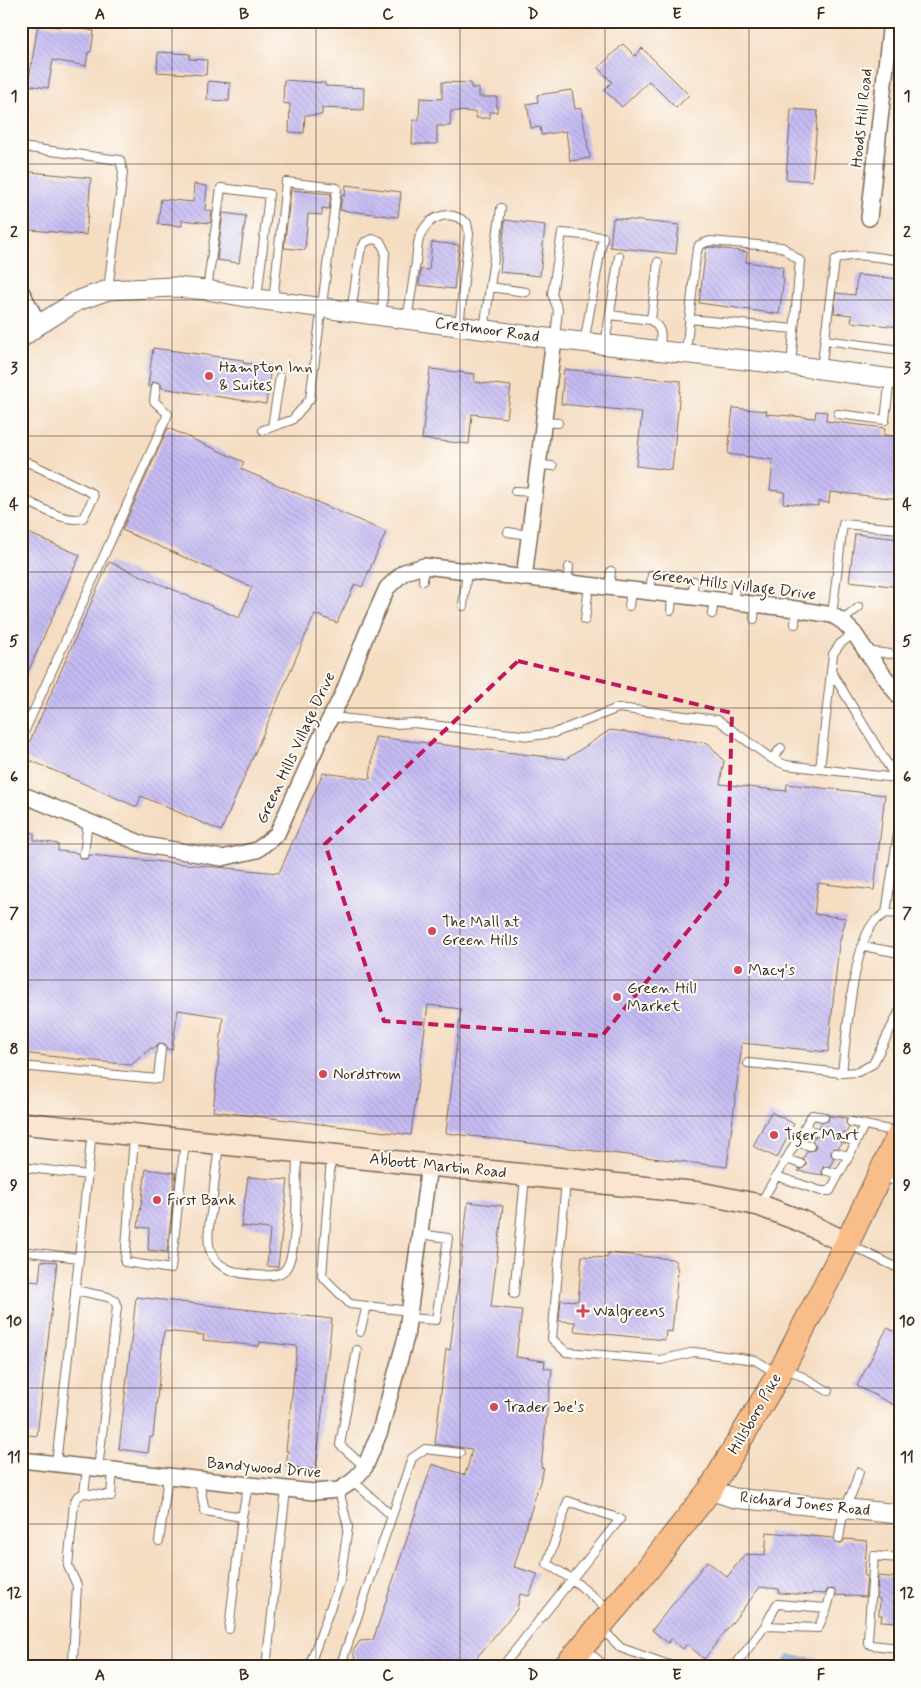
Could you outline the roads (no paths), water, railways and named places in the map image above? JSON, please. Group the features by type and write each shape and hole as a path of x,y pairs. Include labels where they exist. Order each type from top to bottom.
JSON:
{"main road":[{"name":"Abbott Martin Road","path":"21,1123 700,1193 759,1205 801,1221 847,1243"},
{"name":"Hillsboro Pike","path":"565,1667 710,1490 781,1370 847,1243 890,1178 900,1133"}],"street":[{"name":"Hoods Hill Road","path":"869,218 891,21"},
{"name":"Crestmoor Road","path":"21,338 78,301 108,290 174,287 584,343 895,379"},
{"path":"21,291 39,325"},
{"path":"524,578 534,492 546,466 551,423 554,339"},
{"name":"Green Hills Village Drive","path":"21,794 145,845 222,858 257,850 277,834 324,730 332,717 387,588 404,572 467,571 631,590 650,593 671,602 692,597 713,607 734,602 754,612 796,609 837,618"},
{"path":"837,618 854,632 900,698"},
{"name":"Bandywood Drive","path":"21,1460 199,1481 314,1492 339,1490 353,1481 365,1468 380,1431 406,1337 429,1165"},
{"name":"Richard Jones Road","path":"710,1490 734,1498 900,1514"}],"lane":[{"path":"21,148 120,160 123,172 108,290"},
{"path":"262,430 292,420 310,399 337,188 286,182 265,300"},
{"path":"207,290 221,188 269,194 265,300"},
{"path":"484,330 500,208"},
{"path":"408,320 419,237 426,224 438,216 449,215 458,217 466,223 469,234 459,326"},
{"path":"554,339 558,310 552,294 562,233 603,237 584,343"},
{"path":"351,312 360,252 365,242 373,239 380,241 385,251 382,316"},
{"path":"685,354 696,256 699,245 710,241 782,247 800,261 791,366"},
{"path":"606,345 619,256"},
{"path":"821,370 834,260 844,256 860,256 900,260"},
{"path":"651,320 658,262"},
{"path":"490,287 526,292"},
{"path":"610,315 651,320 658,325 661,332 659,352"},
{"path":"689,319 794,330"},
{"path":"825,340 900,350"},
{"path":"272,427 280,376"},
{"path":"838,414 885,420 895,379"},
{"path":"21,739 168,414 154,401 156,387"},
{"path":"21,459 92,493 94,497 83,518 78,519 66,518 21,498"},
{"path":"515,491 534,492"},
{"path":"837,618 843,524 900,530"},
{"path":"508,532 529,534"},
{"path":"566,583 568,567"},
{"path":"463,606 467,571"},
{"path":"609,588 611,571"},
{"path":"650,593 652,575"},
{"path":"692,597 694,581"},
{"path":"585,620 589,586"},
{"path":"734,602 735,586"},
{"path":"629,606 631,590"},
{"path":"837,618 859,607"},
{"path":"794,624 796,609"},
{"path":"820,769 835,649 854,632"},
{"path":"866,651 890,654"},
{"path":"831,672 898,781"},
{"path":"332,717 395,724 413,723 530,736 554,733 618,708 718,720 772,759 786,765 898,781"},
{"path":"772,759 781,748"},
{"path":"842,1073 853,987 862,946 873,923 886,912 900,820"},
{"path":"84,854 88,821"},
{"path":"886,912 900,914"},
{"path":"862,946 900,953"},
{"path":"748,1063 842,1073 858,1072 873,1064 900,1010"},
{"path":"21,1066 158,1079 161,1049"},
{"path":"759,1205 812,1115 824,1117"},
{"path":"851,1122 900,1133"},
{"path":"776,1176 821,1191 830,1191 864,1125"},
{"path":"804,1128 817,1132"},
{"path":"56,1464 92,1130"},
{"path":"134,1135 125,1262 171,1268 185,1140"},
{"path":"843,1138 856,1142"},
{"path":"795,1142 810,1146"},
{"path":"219,1144 209,1246 215,1260 227,1270 241,1274 271,1276 283,1272 287,1267 294,1244 297,1152"},
{"path":"836,1153 849,1156"},
{"path":"331,1155 322,1276 350,1304 436,1320 448,1238 420,1234"},
{"path":"786,1159 801,1164"},
{"path":"21,1167 88,1175"},
{"path":"827,1170 840,1174"},
{"path":"514,1294 525,1175"},
{"path":"566,1179 552,1339 566,1352 661,1360 694,1352 755,1360 828,1390"},
{"path":"847,1243 900,1269"},
{"path":"21,1251 79,1258"},
{"path":"75,1290 108,1297 116,1301 117,1307 92,1468 84,1494"},
{"path":"360,1332 366,1306"},
{"path":"357,1350 340,1445 365,1468"},
{"path":"340,1667 412,1458 425,1449 460,1453"},
{"path":"73,1660 77,1585 68,1566 74,1502 77,1497 84,1494 111,1496 114,1471"},
{"path":"839,1538 844,1508 853,1492 859,1472"},
{"path":"159,1541 168,1477"},
{"path":"199,1481 205,1511 242,1517"},
{"path":"353,1481 391,1515"},
{"path":"229,1629 242,1517 248,1486"},
{"path":"266,1667 286,1490"},
{"path":"309,1667 340,1581 348,1526 339,1490"},
{"path":"502,1667 572,1579 620,1519 568,1500 547,1564 572,1579 606,1619 621,1648 675,1667"},
{"path":"900,1558 874,1556 868,1643 900,1648"},
{"path":"765,1626 818,1628 831,1594"},
{"path":"734,1667 765,1626 777,1604 827,1608"},
{"path":"582,1647 606,1667"}],"water":[{"path":"789,1656 818,1659 814,1667 789,1666 784,1662"}],"place":[{"name":"Hampton Inn & Suites","path":"209,376"},
{"name":"The Mall at Green Hills","path":"432,931"},
{"name":"Macy's","path":"738,970"},
{"name":"Green Hill Market","path":"617,997"},
{"name":"Nordstrom","path":"323,1074"},
{"name":"Tiger Mart","path":"774,1135"},
{"name":"First Bank","path":"157,1200"},
{"name":"Walgreens","path":"583,1311"},
{"name":"Trader Joe's","path":"494,1407"}]}
